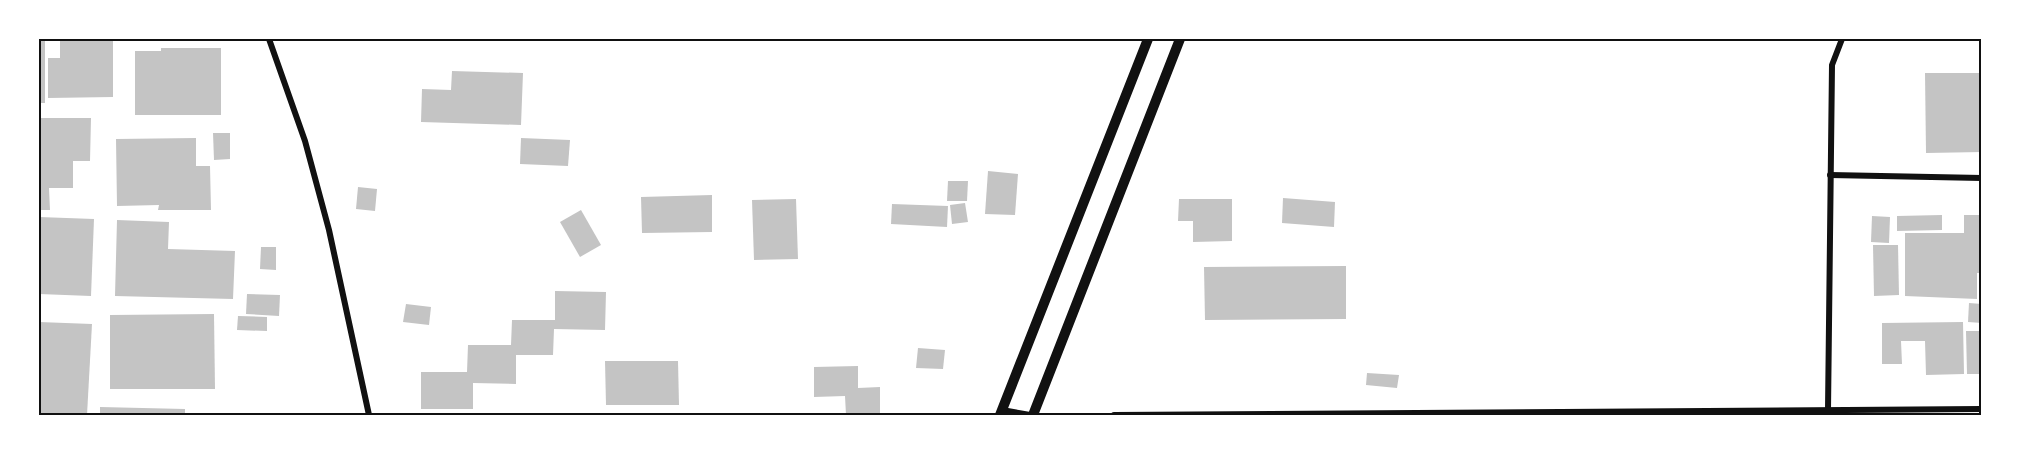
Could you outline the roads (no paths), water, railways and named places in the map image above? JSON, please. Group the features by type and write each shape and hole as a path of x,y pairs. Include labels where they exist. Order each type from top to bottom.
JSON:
{"street":[{"path":"268,39 305,141 329,230 369,415"},
{"path":"1149,39 1001,412 1032,415 1180,39"},
{"path":"1828,410 1832,65 1842,39"},
{"path":"1830,175 1982,178"},
{"path":"1114,415 1982,409"}]}
